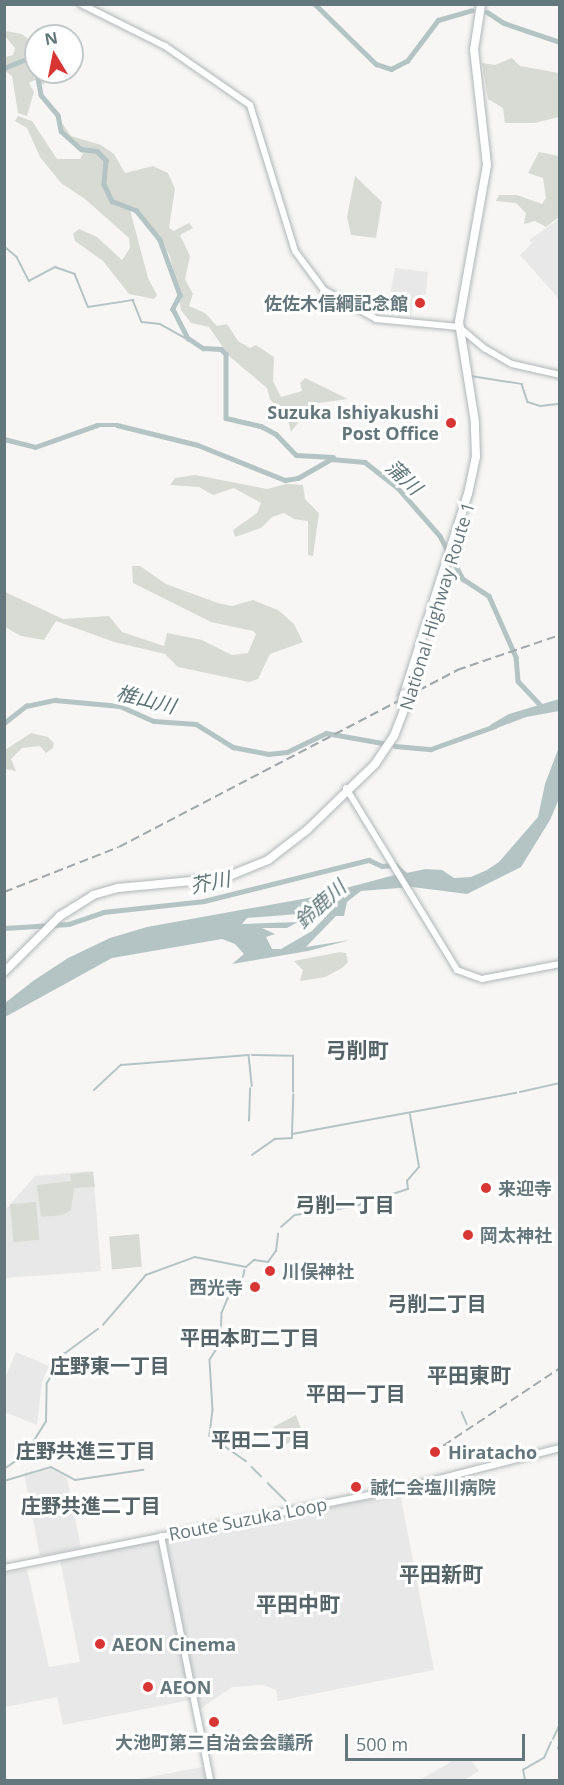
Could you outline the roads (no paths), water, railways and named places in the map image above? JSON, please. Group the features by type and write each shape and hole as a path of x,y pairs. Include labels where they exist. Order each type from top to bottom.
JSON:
{"highway":[{"name":"National Highway Route 1","path":"4,970 62,913 101,892 152,883 212,880 250,870 288,846 383,754 406,696 478,465 479,435 464,355 461,300 487,165 474,50 483,4"}],"main road":[{"path":"81,4 165,46 250,105 296,251 324,290 376,318 461,329 484,348 512,364 560,375"},
{"path":"347,790 457,970 476,979 560,964"},
{"name":"Route Suzuka Loop","path":"4,1568 423,1484 560,1448"},
{"path":"162,1536 210,1780"}],"water":[{"path":"559,699 559,711 526,717 492,730 490,725 509,714"},
{"name":"鈴鹿川","path":"559,747 559,799 550,820 521,867 467,894 412,887 361,891 347,902 344,916 336,916 306,947 350,940 308,951 232,964 244,954 235,944 222,939 112,958 5,1017 5,1003 33,981 68,958 110,938 147,927 308,898 426,869 442,870 454,878 471,877 499,862 538,817 545,784","holes":["342,891 334,908 312,931 281,949 272,949 266,937 275,934 262,928 287,928 298,922 242,924 247,918 311,913"]}],"waterway":[{"path":"315,4 376,64 391,69 407,61 438,20 472,10"},
{"path":"487,12 504,23 560,42"},
{"path":"4,68 24,60"},
{"path":"39,84 41,95 58,115 61,131 81,149 97,151 106,160 104,184 112,201 136,210 160,240 180,295 173,309 188,338 203,348 221,349 226,354 226,418 261,426 276,434 296,455 333,457"},
{"path":"4,246 17,257 29,281 55,267 75,274 88,307 133,300 142,322 160,324 189,340"},
{"path":"471,376 522,384 528,402 540,406 560,404"},
{"name":"蒲川","path":"4,439 35,447 97,425 117,425 198,445 285,480 298,478 331,459 365,462 398,488 440,536 463,579 489,596 516,657 518,681 544,709"},
{"name":"椎山川","path":"4,723 26,706 55,700 120,706 154,721 196,724 233,747 268,754 287,752 326,733 382,743"},
{"name":"椎山川","path":"395,746 431,749 495,726"},
{"name":"芥川","path":"4,928 69,924 103,912 204,901 369,860 382,866 395,865 411,880"},
{"path":"94,1090 121,1065 249,1055 252,1086"},
{"path":"252,1055 291,1056"},
{"path":"293,1056 293,1092"},
{"path":"520,1092 560,1083"},
{"path":"249,1121 250,1089"},
{"path":"252,1155 275,1139 292,1138 292,1134 516,1093"},
{"path":"292,1133 293,1095"},
{"path":"281,1227 295,1215 353,1207 408,1189 407,1181 419,1167 410,1115"},
{"path":"103,1325 146,1275 195,1257 246,1267 254,1260 268,1262 276,1251 278,1234"},
{"path":"245,1270 242,1284 228,1299 222,1313 221,1343 210,1360 213,1410 210,1436 246,1461"},
{"path":"4,1469 25,1455 46,1422 47,1383 64,1354 98,1329"},
{"path":"462,1412 467,1424"},
{"path":"4,1481 51,1467 75,1480 143,1470"},
{"path":"252,1467 261,1476"},
{"path":"268,1483 286,1501"},
{"path":"553,1739 560,1724"},
{"path":"525,1780 523,1770 544,1758 551,1742"}],"railway":[{"path":"4,892 119,847 457,670 560,635"},
{"path":"432,1453 560,1368"}],"place":[{"name":"佐佐木信綱記念館","path":"420,303"},
{"name":"Suzuka Ishiyakushi Post Office","path":"451,423"},
{"name":"来迎寺","path":"486,1188"},
{"name":"岡太神社","path":"468,1235"},
{"name":"川俣神社","path":"270,1271"},
{"name":"西光寺","path":"255,1287"},
{"name":"Hiratacho","path":"435,1452"},
{"name":"誠仁会塩川病院","path":"356,1487"},
{"name":"AEON Cinema","path":"100,1644"},
{"name":"AEON","path":"148,1687"},
{"name":"大池町第三自治会会議所","path":"214,1722"}],"district":[{"name":"弓削町","path":"357,1050"},
{"name":"弓削一丁目","path":"345,1204"},
{"name":"弓削二丁目","path":"437,1303"},
{"name":"平田本町二丁目","path":"250,1337"},
{"name":"庄野東一丁目","path":"110,1365"},
{"name":"平田東町","path":"469,1375"},
{"name":"平田一丁目","path":"356,1393"},
{"name":"平田二丁目","path":"261,1439"},
{"name":"庄野共進三丁目","path":"86,1450"},
{"name":"庄野共進二丁目","path":"91,1505"},
{"name":"平田新町","path":"441,1574"},
{"name":"平田中町","path":"298,1604"}]}
